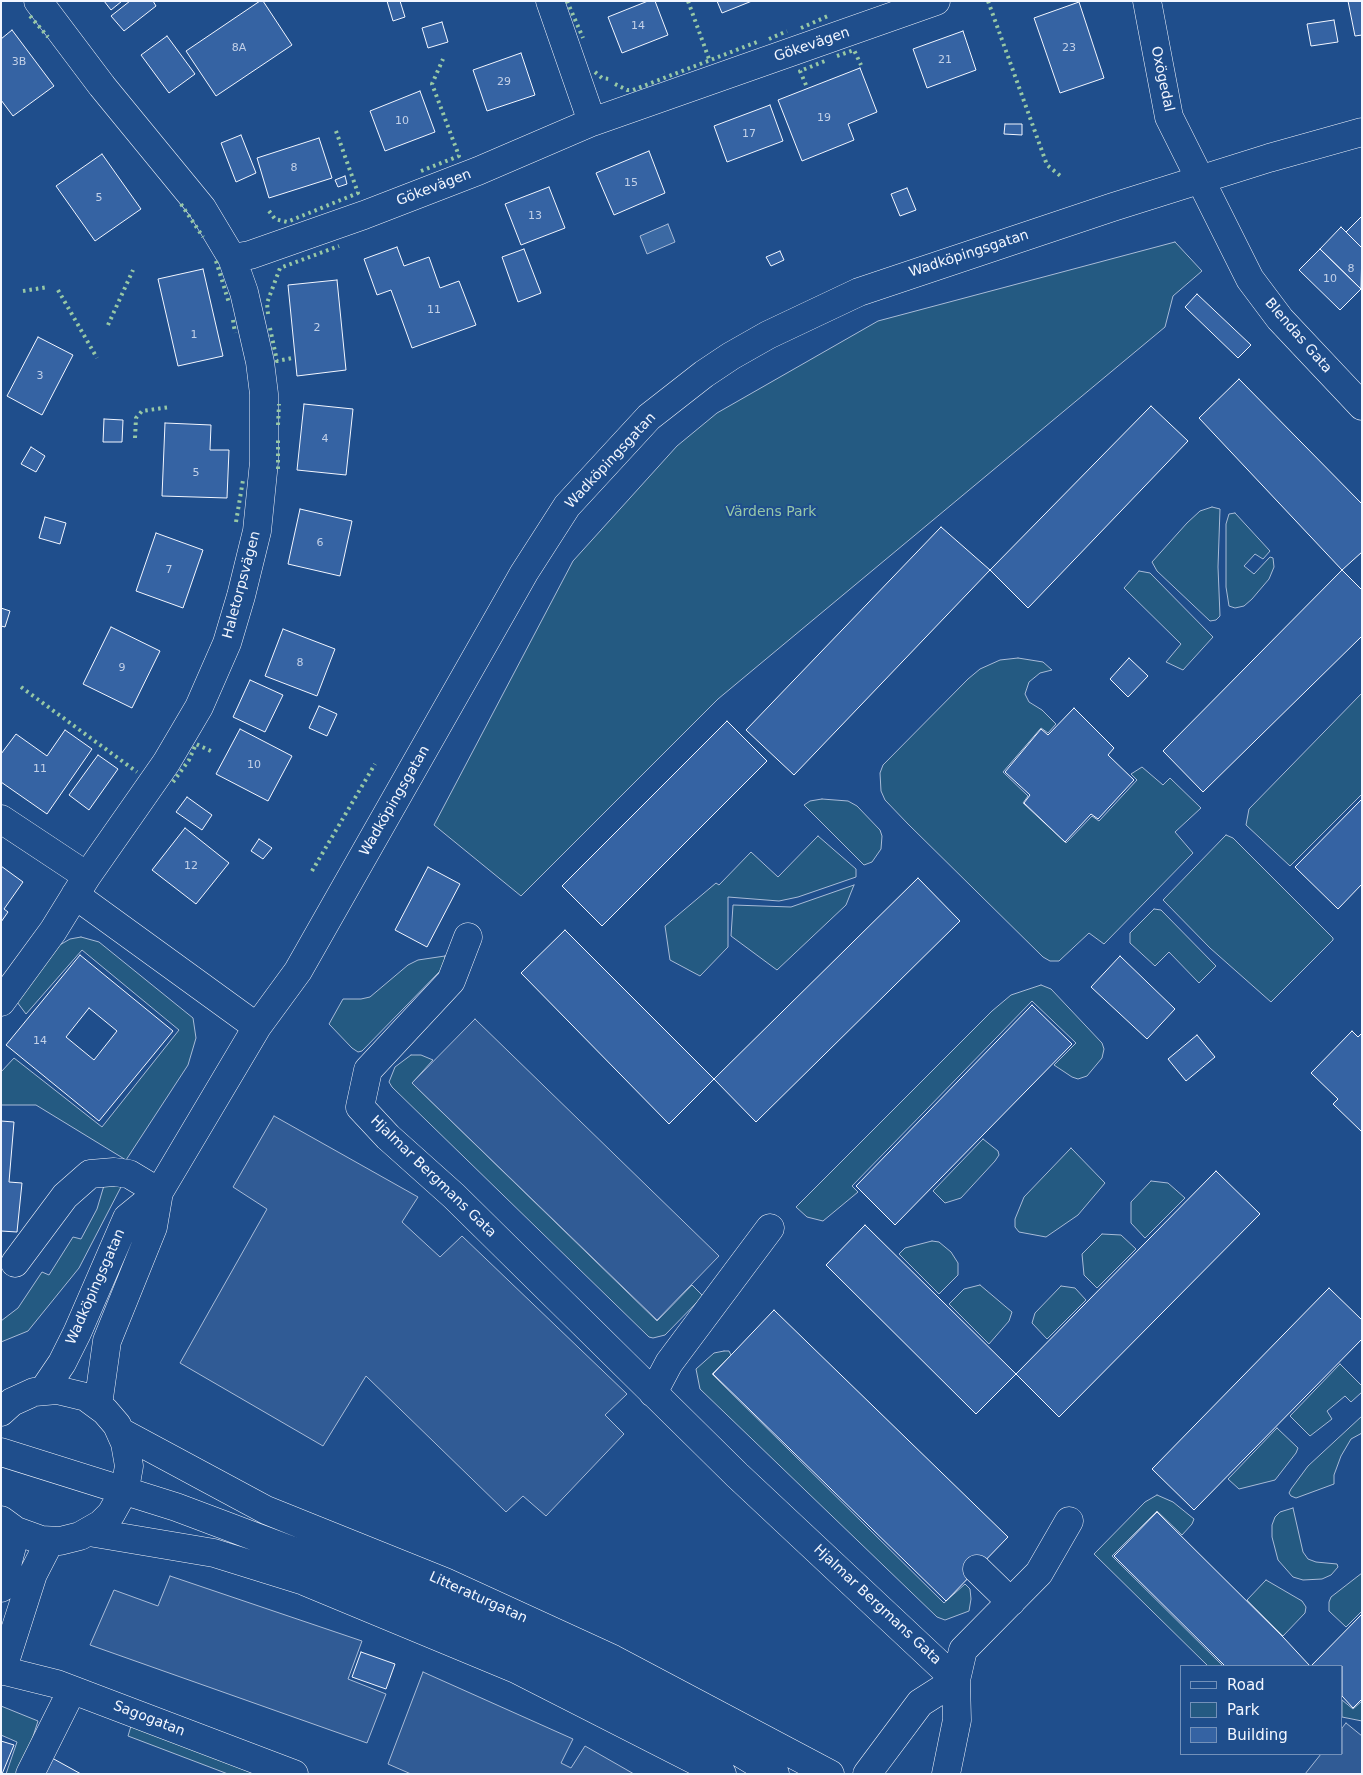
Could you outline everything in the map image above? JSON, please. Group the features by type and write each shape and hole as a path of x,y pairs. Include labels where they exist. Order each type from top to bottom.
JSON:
{"street":[{"path":"38,1 102,86 202,208 232,258"},
{"path":"550,1 592,122"},
{"name":"Gökevägen","path":"232,258 250,255 364,215 478,171 592,122 936,1"},
{"name":"Oxögedal","path":"1147,1 1169,117 1200,179"},
{"name":"Wadköpingsgatan","path":"43,1391 62,1362 77,1333 127,1218 159,1192 257,1027 298,971 524,573 568,506 649,417 704,374 731,356 768,335 859,292 1200,179 1362,132"},
{"name":"Blendas Gata","path":"1200,179 1250,278 1280,319 1362,406"},
{"name":"Haletorpsvägen","path":"1,1002 53,931 81,886 166,763 200,707 227,643 252,553 263,479 264,394 260,362 248,310 232,258"},
{"path":"1,819 81,886 257,1027"},
{"name":"Hjalmar Bergmans Gata","path":"468,937 451,981 368,1070 360,1107 388,1137 454,1196 653,1393 956,1680"},
{"path":"15,1263 65,1196 90,1174 114,1172 129,1174 159,1192"},
{"name":"Wadköpingsgatan","path":"98,1405 107,1341 153,1227 159,1192"},
{"path":"653,1393 669,1363 770,1228"},
{"name":"Litteraturgatan","path":"5,1405 27,1395 43,1391 72,1392 98,1405 111,1417 121,1432 129,1466 125,1489 111,1514 89,1532 70,1540 50,1541 32,1538 8,1526"},
{"name":"Litteraturgatan","path":"121,1432 266,1510 445,1582 613,1659 830,1774"},
{"path":"1,1452 125,1489 413,1596 556,1660 737,1751 775,1774"},
{"name":"Hjalmar Bergmans Gata","path":"956,1680 963,1650 1039,1573 1069,1521"},
{"path":"1,1588 8,1526"},
{"name":"Litteraturgatan","path":"89,1532 214,1553 304,1580 516,1669 722,1774"},
{"name":"Sagogatan","path":"50,1541 33,1574 2,1670 57,1684 294,1774"},
{"path":"977,1569 1011,1602"},
{"path":"867,1774 920,1703 956,1680"},
{"path":"946,1774 957,1720 956,1680"},
{"path":"30,1774 72,1690"}],"green space":[{"name":"Värdens Park","path":"1175,242 1202,271 1173,296 1165,327 718,699 521,896 434,825 573,561 677,446 717,413 878,321"},
{"path":"1212,507 1220,509 1218,567 1220,616 1216,620 1210,621 1157,571 1152,562 1200,511"},
{"path":"1235,513 1270,551 1263,559 1255,554 1244,566 1254,574 1270,557 1273,558 1274,567 1269,579 1252,599 1244,606 1235,608 1229,606 1226,587 1226,524 1229,514"},
{"path":"1139,571 1150,573 1213,637 1183,670 1166,662 1181,644 1124,588"},
{"path":"1018,658 1043,662 1052,670 1040,673 1029,682 1025,694 1029,702 1042,710 1056,724 1048,733 1041,728 1003,772 1028,796 1023,803 1066,843 1092,816 1099,821 1137,780 1131,774 1142,767 1163,785 1170,778 1201,808 1175,832 1193,853 1104,944 1089,933 1059,961 1050,961 1043,957 908,824 885,800 881,791 880,773 883,765 968,679 980,669 1000,660"},
{"path":"1362,693 1362,794 1290,866 1246,825 1249,809"},
{"path":"822,799 848,801 857,806 880,830 882,836 881,849 872,862 864,865 804,805 810,801"},
{"path":"1226,835 1233,838 1333,938 1271,1002 1210,948 1163,900"},
{"path":"818,836 856,869 856,877 798,897 779,901 728,897 728,947 700,976 670,960 665,926 716,883 719,885 751,852 778,877"},
{"path":"854,885 846,905 777,970 731,936 733,905 791,907"},
{"path":"1154,909 1161,910 1216,966 1199,983 1169,952 1155,966 1130,943 1130,933"},
{"path":"81,937 99,942 193,1018 196,1038 188,1065 126,1160 36,1105 1,1105 1,1072 14,1058 102,1127 179,1030 82,950 26,1014 17,1002 58,946 70,939"},
{"path":"445,956 444,967 362,1051 358,1052 352,1048 329,1024 343,999 370,997 408,965 418,960"},
{"path":"1041,985 1051,989 1102,1043 1104,1049 1102,1058 1087,1076 1078,1079 1072,1077 1054,1065 1076,1043 1032,1001 852,1186 858,1192 823,1221 807,1217 796,1207 992,1011 1011,995"},
{"path":"411,1055 421,1055 433,1060 412,1083 657,1321 692,1285 703,1296 665,1335 649,1337 392,1087 389,1082 395,1067"},
{"path":"983,1139 998,1151 999,1155 961,1198 945,1203 933,1191"},
{"path":"1071,1148 1105,1183 1078,1215 1046,1237 1019,1232 1015,1227 1015,1219 1024,1197"},
{"path":"1151,1181 1168,1183 1185,1198 1145,1238 1131,1223 1131,1202"},
{"path":"105,1182 121,1187 79,1268 28,1331 1,1342 1,1321 18,1308 42,1272 49,1275 73,1237 81,1239 97,1209"},
{"path":"1102,1234 1121,1235 1136,1249 1097,1288 1084,1275 1082,1254"},
{"path":"932,1241 939,1242 951,1252 958,1263 958,1275 939,1294 899,1254 905,1248"},
{"path":"980,1285 1012,1312 1009,1321 989,1344 949,1304 964,1289"},
{"path":"1061,1286 1075,1288 1086,1300 1047,1339 1032,1323 1035,1313"},
{"path":"729,1351 731,1355 712,1374 944,1603 965,1584 970,1589 969,1611 945,1620 937,1617 700,1389 696,1369 714,1353"},
{"path":"1340,1364 1362,1386 1362,1392 1351,1402 1345,1396 1327,1411 1332,1419 1310,1436 1290,1416"},
{"path":"1362,1416 1362,1433 1351,1439 1341,1456 1334,1475 1334,1484 1296,1498 1291,1496 1289,1493 1291,1489 1308,1466"},
{"path":"1277,1428 1298,1448 1296,1453 1275,1480 1239,1489 1228,1479"},
{"path":"1157,1495 1173,1502 1194,1519 1192,1524 1182,1535 1157,1511 1112,1556 1222,1665 1207,1665 1094,1554 1145,1502"},
{"path":"1293,1508 1303,1552 1308,1559 1316,1562 1337,1564 1338,1567 1331,1575 1322,1579 1303,1580 1293,1577 1278,1560 1272,1537 1272,1525 1275,1517 1280,1512"},
{"path":"1362,1573 1362,1611 1346,1627 1329,1611 1329,1602 1331,1597"},
{"path":"1266,1580 1302,1601 1306,1607 1305,1613 1283,1636 1247,1600"},
{"path":"1343,1701 1353,1709 1362,1701 1362,1721 1343,1717"},
{"path":"1,1706 38,1721 21,1774 6,1774 17,1742 1,1735"},
{"path":"131,1726 256,1774 228,1774 128,1736"}],"shaded area":[{"path":"668,224 675,242 647,254 640,236"},
{"path":"475,1019 719,1256 657,1320 412,1083"},
{"path":"274,1116 418,1197 402,1222 440,1257 462,1236 627,1394 605,1415 624,1434 546,1516 523,1496 506,1512 366,1376 323,1446 180,1363 267,1209 233,1187"},
{"path":"170,1576 362,1641 348,1679 386,1694 367,1743 90,1645 114,1590 158,1606"},
{"path":"423,1672 573,1739 561,1763 571,1768 585,1746 634,1774 411,1774 388,1764"},
{"path":"1346,1723 1362,1736 1362,1774 1305,1774 1320,1755 1343,1755 1343,1727"}],"building":[{"path":"104,1 122,1 111,10"},
{"path":"130,1 153,1 156,6 124,31 111,16"},
{"path":"260,1 263,1 292,45 216,96 186,51"},
{"path":"387,1 400,1 405,17 393,21"},
{"path":"648,1 655,1 668,35 622,53 608,17"},
{"path":"717,1 752,1 722,13"},
{"path":"1348,1 1362,1 1362,35 1355,36"},
{"path":"1079,2 1104,78 1060,93 1034,18"},
{"path":"1334,20 1338,42 1311,46 1307,24"},
{"path":"442,22 448,42 428,48 422,28"},
{"path":"12,30 54,86 13,116 1,100 1,39"},
{"path":"963,31 976,70 927,88 913,49"},
{"path":"167,36 195,74 169,93 141,55"},
{"path":"521,53 535,95 487,111 473,70"},
{"path":"860,68 877,112 848,124 854,140 802,161 778,100"},
{"path":"420,91 435,132 385,151 370,111"},
{"path":"770,105 783,141 727,162 714,126"},
{"path":"1005,124 1022,124 1022,135 1004,134"},
{"path":"241,135 256,173 236,182 221,143"},
{"path":"319,138 332,178 269,198 257,158"},
{"path":"649,151 665,193 614,215 596,173"},
{"path":"102,154 141,209 95,241 56,186"},
{"path":"345,176 347,184 338,187 335,180"},
{"path":"549,187 565,228 521,245 505,204"},
{"path":"907,188 916,210 900,216 891,194"},
{"path":"1362,216 1362,248 1346,232"},
{"path":"1341,227 1362,248 1361,289 1320,249"},
{"path":"397,247 404,266 429,257 440,288 459,281 476,325 412,348 391,290 377,295 364,259"},
{"path":"524,249 541,293 518,302 502,257"},
{"path":"1320,249 1361,289 1340,310 1299,270"},
{"path":"780,251 784,260 771,266 766,257"},
{"path":"203,269 223,356 178,366 158,279"},
{"path":"337,280 346,370 297,376 288,285"},
{"path":"1197,294 1251,345 1238,358 1185,307"},
{"path":"38,337 73,355 42,415 7,396"},
{"path":"1239,379 1362,504 1362,552 1342,570 1199,418"},
{"path":"304,404 353,409 346,475 297,470"},
{"path":"1151,406 1188,441 1028,608 990,570"},
{"path":"104,419 123,420 122,442 103,442"},
{"path":"165,423 211,425 210,450 229,450 227,498 162,496"},
{"path":"31,447 45,456 36,472 21,464"},
{"path":"300,509 352,521 340,576 288,564"},
{"path":"45,517 66,523 60,544 39,538"},
{"path":"941,527 990,570 794,775 746,730"},
{"path":"156,533 203,550 183,608 136,591"},
{"path":"1342,570 1362,590 1362,636 1203,792 1163,751"},
{"path":"1,608 10,611 5,627 1,626"},
{"path":"111,627 160,651 132,708 83,684"},
{"path":"283,629 335,649 317,696 265,676"},
{"path":"1129,658 1148,676 1128,697 1110,679"},
{"path":"250,680 283,695 265,732 233,717"},
{"path":"319,706 337,714 327,736 309,728"},
{"path":"1074,708 1114,748 1108,755 1134,780 1098,819 1091,814 1065,842 1024,803 1030,795 1005,772 1041,729 1048,735"},
{"path":"727,721 767,761 602,926 562,886"},
{"path":"240,729 292,756 268,801 216,774"},
{"path":"65,730 92,749 47,814 1,782 1,754 16,734 47,756"},
{"path":"98,755 118,769 89,810 69,795"},
{"path":"187,797 212,815 202,830 176,812"},
{"path":"1362,799 1362,884 1338,909 1295,867"},
{"path":"185,828 229,863 196,904 152,870"},
{"path":"259,839 272,848 263,859 251,851"},
{"path":"1,866 23,882 4,909 8,912 1,922"},
{"path":"428,867 460,884 427,947 395,930"},
{"path":"918,878 960,921 756,1122 714,1079"},
{"path":"565,930 714,1079 669,1124 521,973"},
{"path":"80,955 173,1031 99,1121 6,1045","holes":["89,1008 117,1031 94,1060 66,1037"]},
{"path":"1120,956 1175,1009 1147,1039 1091,987"},
{"path":"1032,1005 1072,1044 895,1225 856,1186"},
{"path":"1352,1031 1358,1037 1362,1033 1362,1132 1333,1104 1338,1099 1311,1073"},
{"path":"1197,1035 1215,1057 1186,1081 1168,1059"},
{"path":"1,1121 14,1122 9,1182 22,1183 17,1232 1,1231"},
{"path":"1216,1171 1260,1214 1059,1417 1016,1374"},
{"path":"865,1225 1016,1374 976,1414 826,1265"},
{"path":"1329,1288 1362,1320 1362,1339 1194,1510 1152,1469"},
{"path":"774,1310 1008,1537 946,1601 713,1374"},
{"path":"1157,1512 1309,1665 1224,1665 1114,1556"},
{"path":"1362,1614 1362,1699 1353,1708 1343,1697 1343,1665 1312,1665"},
{"path":"361,1652 395,1664 386,1689 352,1677"},
{"path":"1,1741 14,1745 2,1774 1,1774"},
{"path":"52,1758 81,1774 44,1774"}],"hedge":[{"path":"567,1 583,38"},
{"path":"688,1 709,59"},
{"path":"988,1 1047,165 1063,178"},
{"path":"30,16 48,37"},
{"path":"801,28 828,16"},
{"path":"769,39 787,31"},
{"path":"615,84 627,90 633,90 757,42"},
{"path":"837,56 854,50 861,65"},
{"path":"421,171 459,156 432,84 443,59"},
{"path":"806,85 800,71 825,61"},
{"path":"595,72 602,78 609,79"},
{"path":"269,211 275,219 287,222 358,193 336,131"},
{"path":"181,204 203,237"},
{"path":"268,314 267,303 280,268 339,246"},
{"path":"216,261 229,303"},
{"path":"108,325 133,270"},
{"path":"23,291 48,287"},
{"path":"58,290 97,358"},
{"path":"233,320 235,333"},
{"path":"270,328 277,361 292,358"},
{"path":"278,425 279,404"},
{"path":"135,438 136,418 142,411 170,407"},
{"path":"278,438 278,469"},
{"path":"236,522 243,480"},
{"path":"21,687 137,772"},
{"path":"173,782 189,760 196,744 213,752"},
{"path":"312,871 375,764"}]}
